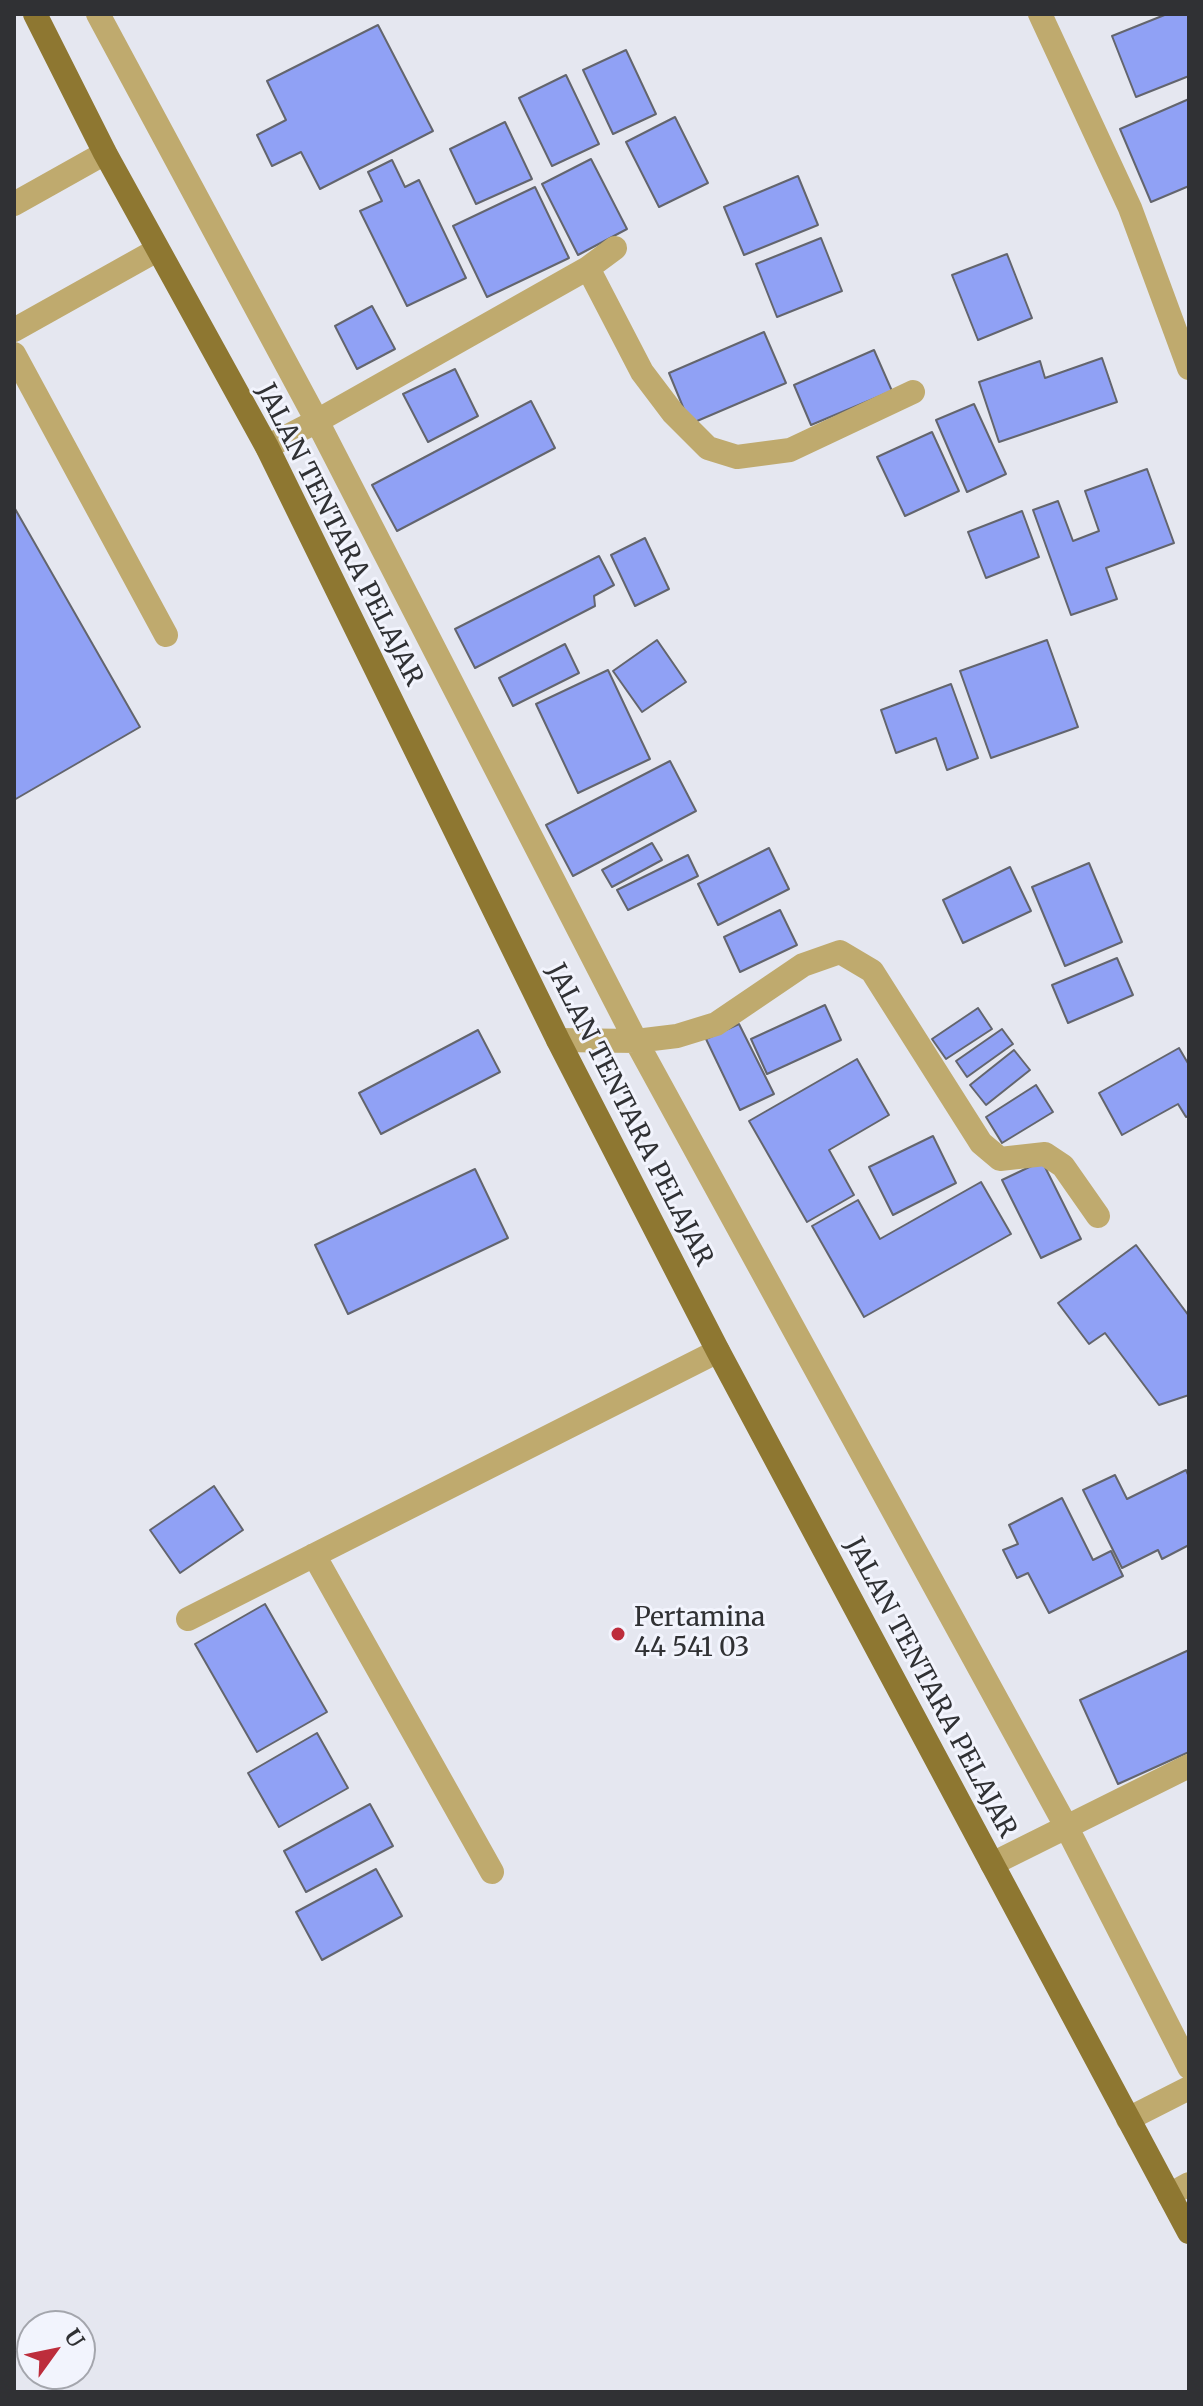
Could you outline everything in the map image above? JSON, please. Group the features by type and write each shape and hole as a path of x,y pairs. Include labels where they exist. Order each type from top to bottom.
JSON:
{"main road":[{"name":"JALAN TENTARA PELAJAR","path":"35,14 105,153 267,447 558,1040 718,1351 1128,2119 1179,2189 1189,2232"}],"street":[{"path":"98,14 317,421 636,1041 1067,1828 1189,2067"},
{"path":"1040,14 1130,208 1189,368"},
{"path":"14,204 105,153"},
{"path":"267,447 588,268 615,248"},
{"path":"14,330 157,250"},
{"path":"588,268 642,372 673,413 708,448 737,457 790,450 913,392"},
{"path":"14,354 166,635"},
{"path":"558,1040 636,1041 677,1036 716,1024 803,965 840,952 872,971 981,1143 1000,1159 1045,1154 1063,1166 1098,1216"},
{"path":"188,1619 718,1351"},
{"path":"314,1555 492,1872"},
{"path":"992,1864 1189,1766"},
{"path":"1128,2119 1189,2088"}],"building":[{"path":"1167,14 1189,14 1189,76 1136,97 1112,36"},
{"path":"378,25 433,131 320,189 301,152 272,166 257,135 286,120 267,81"},
{"path":"626,50 656,114 613,134 583,70"},
{"path":"566,75 599,144 552,166 519,98"},
{"path":"1189,99 1189,186 1151,202 1120,129"},
{"path":"675,117 708,183 659,207 626,142"},
{"path":"505,122 532,179 476,204 450,149"},
{"path":"591,159 627,229 578,255 542,184"},
{"path":"392,160 405,187 419,180 466,278 407,306 360,211 382,201 368,172"},
{"path":"798,176 818,225 744,255 724,207"},
{"path":"535,187 569,258 487,297 453,226"},
{"path":"821,238 842,291 777,317 756,264"},
{"path":"1007,254 1032,318 978,340 952,275"},
{"path":"372,306 395,349 357,369 335,326"},
{"path":"764,332 786,383 690,424 669,373"},
{"path":"874,350 892,391 811,425 794,385"},
{"path":"1102,358 1117,402 999,442 979,382 1040,361 1045,378"},
{"path":"455,369 478,416 428,442 403,394"},
{"path":"531,401 555,448 397,531 372,485"},
{"path":"974,404 1006,474 967,492 936,420"},
{"path":"932,432 959,491 905,516 877,457"},
{"path":"1147,469 1174,543 1106,568 1117,599 1071,615 1033,510 1058,501 1073,541 1099,531 1085,491"},
{"path":"14,507 140,727 14,800"},
{"path":"1022,511 1039,557 986,578 968,532"},
{"path":"645,538 669,589 635,606 611,555"},
{"path":"599,556 614,585 594,596 595,606 475,668 455,629"},
{"path":"657,640 686,682 642,712 613,671"},
{"path":"1047,640 1078,727 991,758 960,671"},
{"path":"565,644 579,673 513,706 499,678"},
{"path":"608,670 650,759 578,793 536,704"},
{"path":"951,684 978,758 947,770 936,738 896,753 881,710"},
{"path":"670,761 696,811 573,876 546,825"},
{"path":"652,843 662,860 612,887 602,870"},
{"path":"769,848 789,889 718,925 698,884"},
{"path":"688,855 698,876 628,910 617,890"},
{"path":"1089,863 1122,942 1065,966 1032,887"},
{"path":"1010,867 1031,911 963,943 943,900"},
{"path":"780,910 797,945 740,972 724,937"},
{"path":"1117,958 1133,995 1068,1023 1052,985"},
{"path":"825,1005 841,1040 767,1074 751,1039"},
{"path":"978,1008 992,1029 946,1059 932,1039"},
{"path":"739,1024 774,1094 740,1110 706,1039"},
{"path":"1002,1029 1013,1044 967,1077 956,1061"},
{"path":"478,1030 500,1072 381,1134 359,1093"},
{"path":"1179,1048 1189,1065 1189,1116 1186,1117 1178,1104 1122,1135 1099,1093"},
{"path":"1014,1050 1030,1070 986,1105 970,1085"},
{"path":"857,1059 889,1115 829,1150 854,1195 807,1222 749,1121"},
{"path":"1036,1085 1053,1112 1002,1143 986,1117"},
{"path":"933,1136 956,1183 893,1215 869,1167"},
{"path":"1042,1161 1081,1239 1041,1258 1002,1180"},
{"path":"475,1169 508,1238 348,1314 315,1245"},
{"path":"981,1182 1011,1234 864,1317 812,1226 858,1200 880,1239"},
{"path":"1136,1245 1189,1316 1189,1395 1159,1405 1105,1333 1089,1344 1058,1303"},
{"path":"1186,1470 1189,1477 1189,1545 1162,1559 1158,1550 1122,1568 1083,1490 1115,1475 1127,1499"},
{"path":"214,1486 243,1530 180,1573 150,1530"},
{"path":"1062,1498 1093,1560 1111,1551 1123,1576 1049,1613 1028,1573 1017,1578 1003,1550 1018,1544 1009,1525"},
{"path":"265,1604 327,1712 257,1752 195,1644"},
{"path":"1189,1650 1189,1752 1118,1784 1080,1700"},
{"path":"317,1733 348,1788 279,1827 248,1773"},
{"path":"370,1804 393,1846 306,1892 284,1851"},
{"path":"376,1869 402,1916 322,1960 296,1912"}],"place":[{"name":"Pertamina 44 541 03","path":"618,1634"}]}
